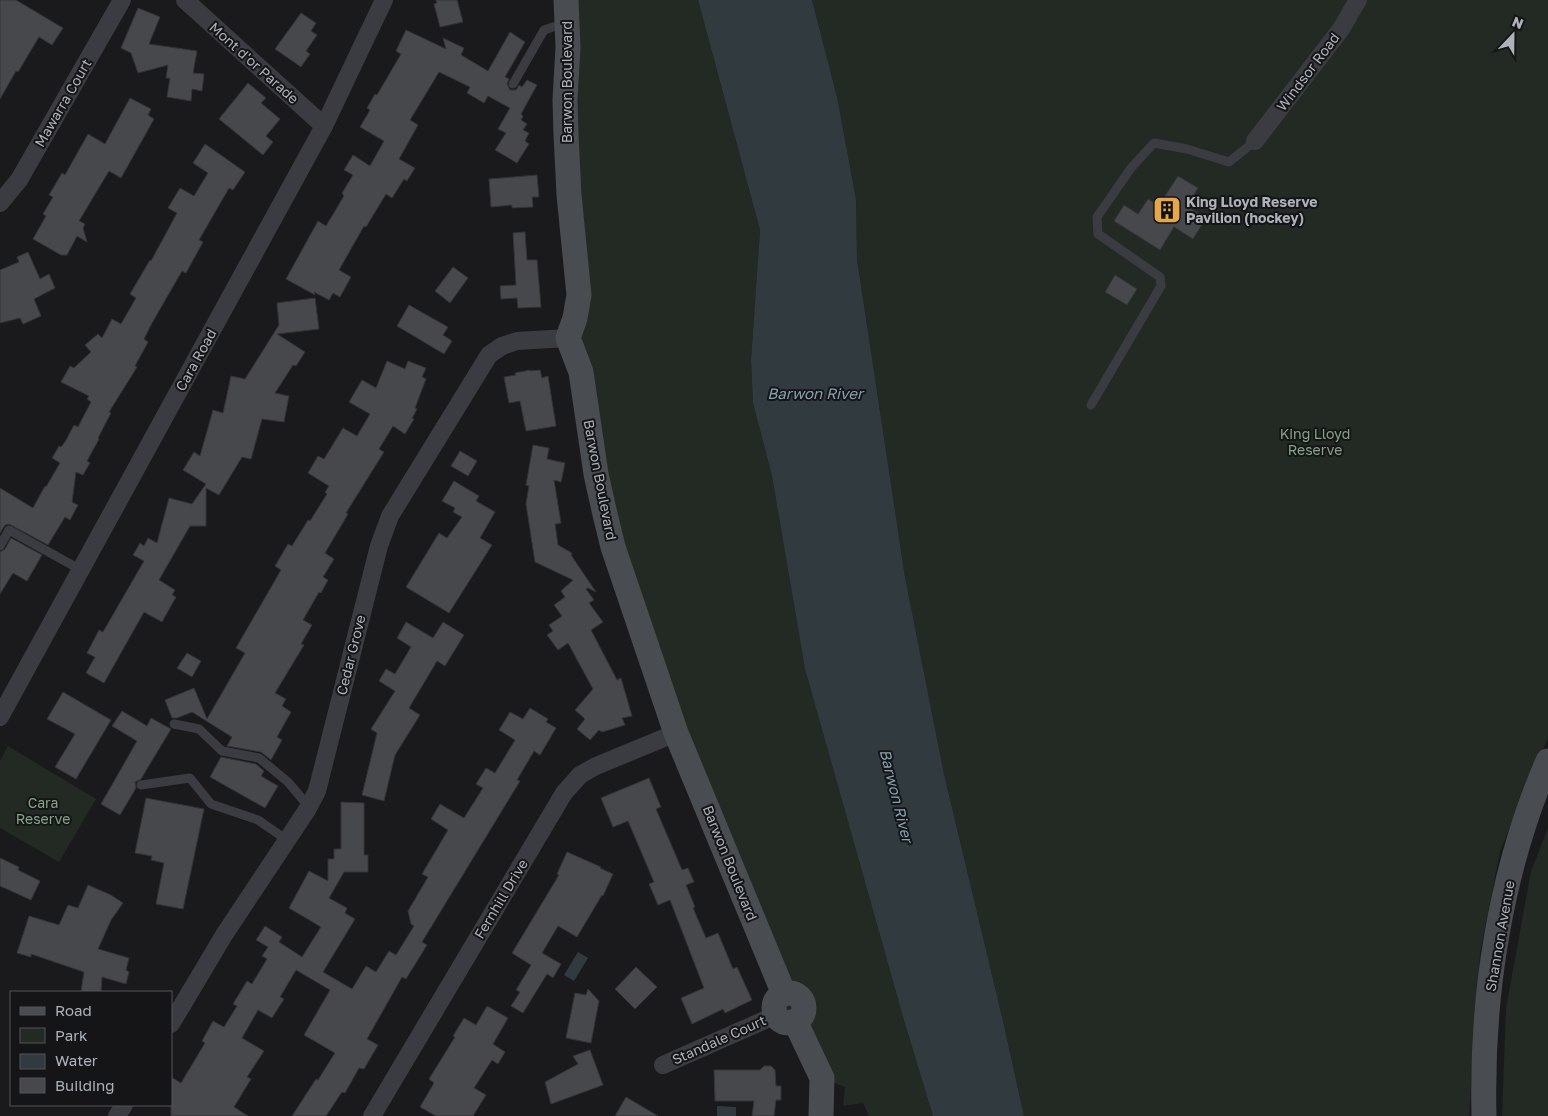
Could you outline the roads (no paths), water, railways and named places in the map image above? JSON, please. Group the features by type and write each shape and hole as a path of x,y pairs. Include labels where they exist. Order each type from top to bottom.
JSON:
{"street":[{"name":"Mawarra Court","path":"0,203 19,180 122,0"},
{"name":"Mont d'or Parade","path":"185,0 324,126"},
{"name":"Cara Road","path":"0,717 324,126 384,0"},
{"name":"Windsor Road","path":"1255,141 1341,29 1358,0"},
{"name":"Barwon Boulevard","path":"567,11 566,134 569,195 579,295 575,318 568,338 581,372 596,474 613,547 676,733 785,1010 822,1078 821,1116"},
{"name":"Cedar Grove","path":"172,1022 224,935 317,791 379,546 390,516 489,355 502,346 517,341 568,338"},
{"name":"Fernhill Drive","path":"372,1116 564,793 580,775 596,766 676,733"},
{"name":"Shannon Avenue","path":"1484,1116 1487,1014 1500,918 1515,853 1536,788 1548,761"},
{"name":"Standale Court","path":"663,1065 785,1010"}],"lane":[{"path":"514,84 544,30 567,11"},
{"path":"1091,405 1161,286 1160,277 1098,234 1097,217 1131,168 1154,143 1187,149 1229,162 1255,141"},
{"path":"0,546 9,530 81,570"},
{"path":"174,724 199,729 222,751 259,758 288,782 309,806"},
{"path":"141,785 190,778 210,804 258,820 287,840"}],"water":[{"name":"Barwon River","path":"698,0 812,0 837,97 856,199 857,259 905,577 944,774 1024,1116 933,1116 903,1017 805,669 772,476 753,403 751,360 760,230"},
{"path":"578,952 588,958 574,981 564,975"},
{"path":"717,1106 736,1107 736,1116 717,1116"}],"place":[{"name":"King Lloyd Reserve Pavilion (hockey)","path":"1167,210"}],"park label":[{"name":"King Lloyd Reserve","path":"1315,442"},
{"name":"Cara Reserve","path":"43,812"}]}
